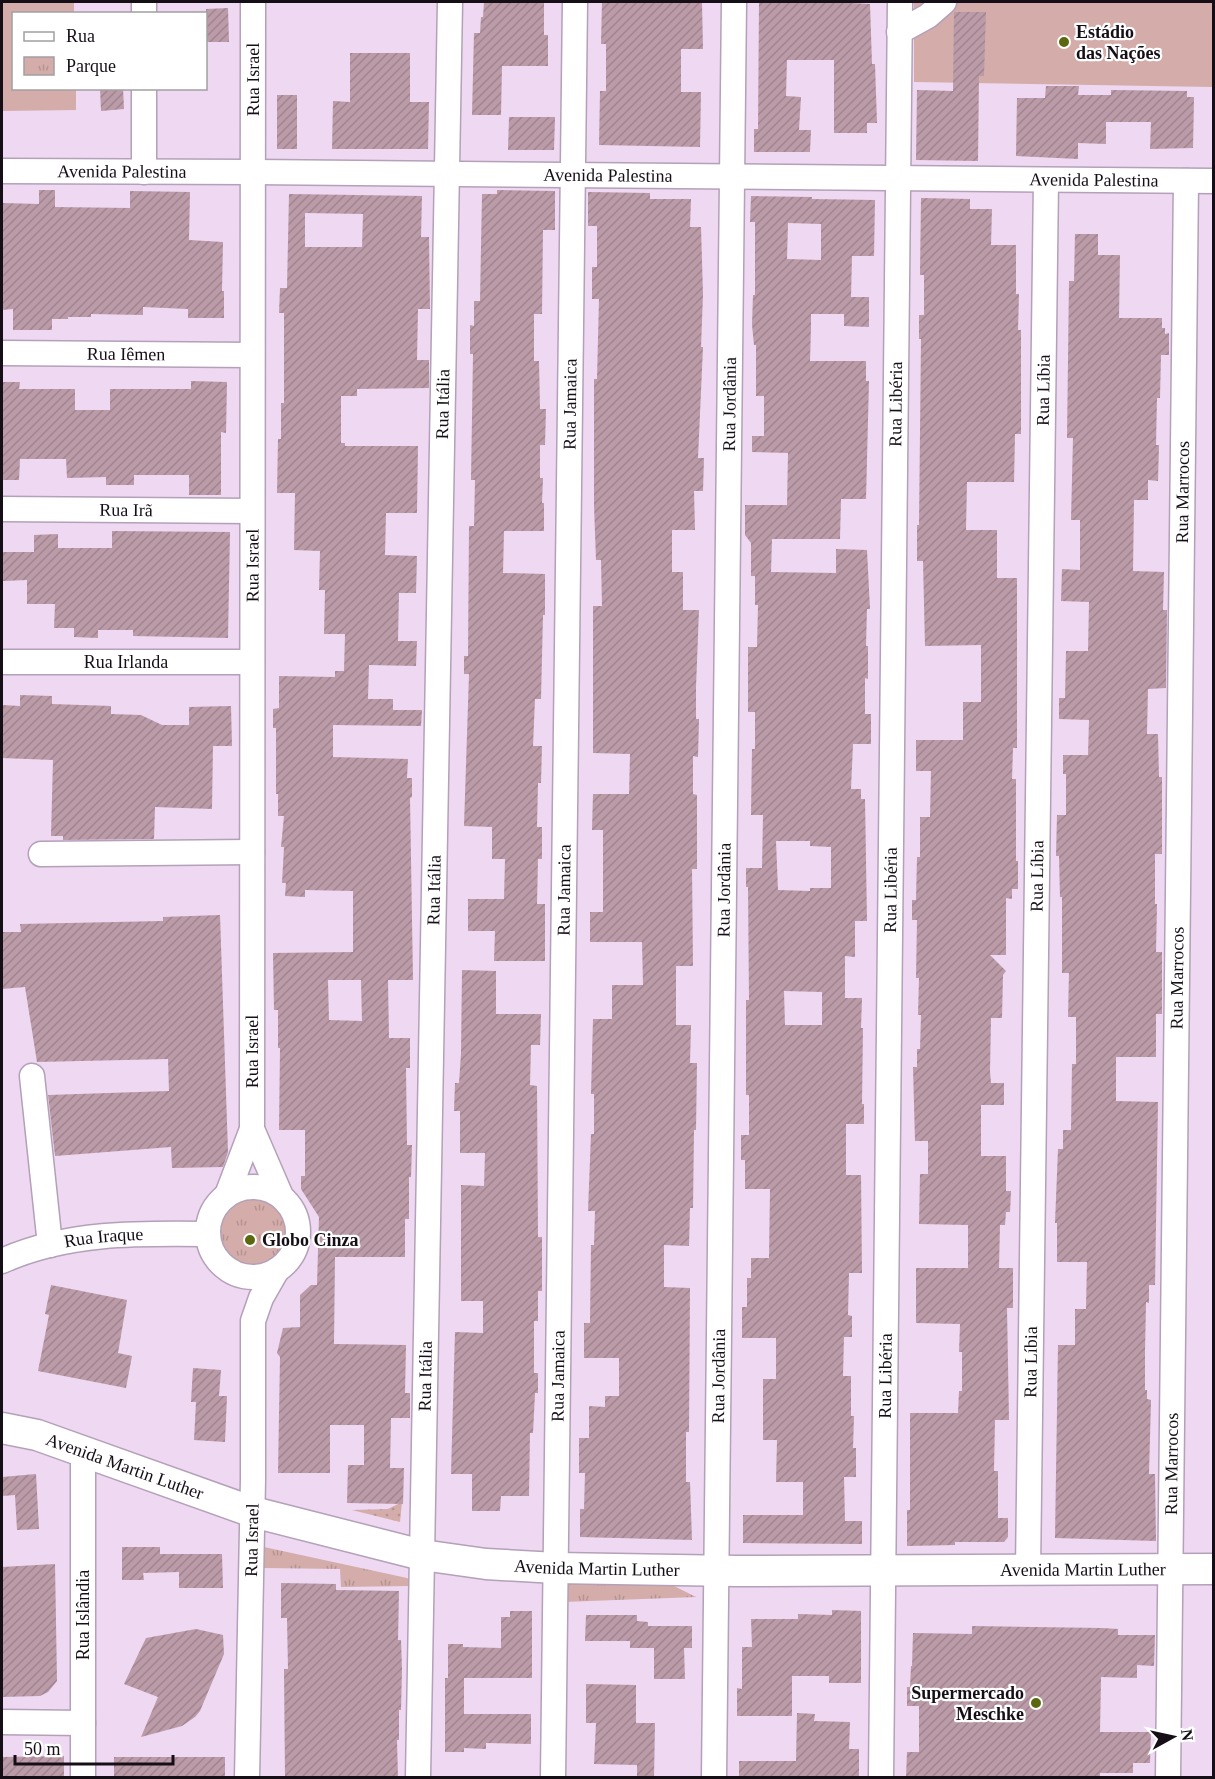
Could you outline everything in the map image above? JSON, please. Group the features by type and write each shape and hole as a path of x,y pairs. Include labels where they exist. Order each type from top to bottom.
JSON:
{"main road":[{"name":"Avenida Martin Luther","path":"2,1428 37,1436 253,1512 422,1555 486,1564 556,1568 717,1571 1214,1569"}],"street":[{"name":"Rua Israel","path":"226,1195 252,1129 253,2"},
{"name":"Rua Itália","path":"418,1778 450,2"},
{"name":"Rua Jamaica","path":"553,1778 575,2"},
{"name":"Rua Jordânia","path":"714,1778 734,2"},
{"name":"Rua Libéria","path":"881,1778 900,2"},
{"path":"899,32 928,16 944,2"},
{"path":"144,90 144,172"},
{"name":"Avenida Palestina","path":"2,171 1214,181"},
{"name":"Rua Líbia","path":"1029,1570 1046,180"},
{"name":"Rua Marrocos","path":"1168,1778 1186,181"},
{"name":"Rua Iêmen","path":"2,352 252,355"},
{"name":"Rua Irã","path":"2,509 252,511"},
{"name":"Rua Irlanda","path":"2,662 252,662"},
{"path":"41,854 252,852"},
{"path":"32,1076 50,1245"},
{"name":"Rua Israel","path":"252,1129 281,1196"},
{"path":"245,1187 270,1190 281,1196 290,1205 298,1228 294,1252 287,1262 277,1270 257,1278 240,1276 228,1270 217,1260 210,1248 207,1234 214,1209 226,1195 245,1187"},
{"name":"Rua Iraque","path":"2,1261 16,1254 50,1245 114,1234 207,1234"},
{"name":"Rua Israel","path":"247,1778 253,1512 253,1321 261,1298 277,1270"},
{"name":"Rua Islândia","path":"83,1452 83,1778"},
{"path":"2,1722 83,1723"}],"green space":[{"path":"2,2 74,2 74,12 12,12 12,90 76,90 76,110 2,111"},
{"name":"Estádio das Nações","path":"914,2 1213,2 1213,87 914,82"},
{"path":"256,1198 276,1204 286,1214 292,1234 286,1254 276,1264 256,1270 236,1264 226,1254 220,1234 226,1214 236,1204"},
{"path":"402,1502 400,1522 352,1510 388,1509"},
{"path":"264,1547 407,1578 410,1580 410,1586 341,1587 340,1569 263,1568"},
{"path":"564,1572 668,1583 696,1597 563,1602"}],"building":[{"path":"484,2 544,2 544,35 548,35 548,66 502,66 501,115 472,115 474,33 480,33"},
{"path":"602,2 702,2 703,49 681,49 681,92 701,92 700,147 599,145 600,91 606,91 606,44 601,44"},
{"path":"759,2 870,4 877,123 867,123 867,133 834,133 834,60 787,60 786,96 801,97 799,130 811,130 810,152 754,152 754,129 758,129"},
{"path":"228,8 229,42 207,42 206,9"},
{"path":"954,12 986,12 984,76 979,76 978,161 916,160 917,90 953,91"},
{"path":"350,53 410,53 410,102 429,102 428,149 332,149 333,101 350,102"},
{"path":"1046,86 1079,86 1078,95 1111,95 1111,90 1187,91 1187,97 1194,97 1193,148 1150,149 1151,122 1106,122 1106,144 1078,143 1078,159 1016,156 1017,98 1045,98"},
{"path":"100,90 123,90 124,109 101,111"},
{"path":"277,95 297,95 297,149 277,149"},
{"path":"509,117 555,117 554,150 508,150"},
{"path":"39,190 55,190 55,207 130,208 130,191 190,192 189,240 223,242 224,318 188,318 188,309 143,307 143,315 91,314 91,317 52,319 52,330 13,330 13,309 2,310 2,203 39,204"},
{"path":"497,190 555,191 555,230 543,230 542,314 534,314 534,361 539,361 540,409 546,409 545,445 540,445 544,531 504,531 503,573 545,574 541,699 535,699 533,746 542,746 537,827 542,827 542,859 538,859 537,904 545,904 545,961 494,961 495,931 468,931 468,899 504,899 505,859 492,859 492,827 464,826 469,674 464,674 464,656 468,656 469,526 474,526 475,480 471,480 473,354 470,354 470,325 474,326 474,301 480,301 482,194 497,194"},
{"path":"588,192 650,193 650,199 691,199 690,227 701,227 703,294 701,347 703,347 698,458 704,458 703,491 694,491 695,530 672,530 672,572 683,572 683,610 699,610 696,687 696,719 699,719 698,757 693,756 693,794 697,795 697,869 692,869 693,966 676,966 676,1025 691,1025 690,1063 697,1063 696,1130 694,1130 693,1208 690,1208 689,1246 664,1245 664,1287 690,1288 689,1432 686,1432 686,1482 690,1482 692,1540 580,1537 580,1509 584,1509 585,1473 579,1473 579,1438 589,1438 589,1406 605,1407 605,1396 619,1396 619,1358 584,1358 584,1323 590,1323 591,1245 594,1245 595,1211 588,1211 591,1134 594,1134 594,1094 591,1094 593,1019 612,1019 612,985 643,985 642,942 590,942 590,912 603,912 603,830 592,830 593,794 629,794 630,754 593,753 593,606 602,606 601,560 596,560 594,505 594,379 597,379 599,299 592,299 592,267 597,267 597,226 588,226"},
{"path":"289,194 422,196 421,237 429,237 430,309 418,309 417,360 429,360 429,388 357,389 357,396 341,396 341,443 345,443 345,446 418,446 417,513 386,513 385,555 417,556 416,593 399,593 398,641 417,641 416,666 369,665 368,699 393,699 393,710 422,710 421,726 333,725 333,757 408,759 407,778 412,778 412,797 410,798 413,980 388,980 389,1038 410,1038 410,1068 406,1068 407,1145 412,1145 409,1219 405,1219 405,1257 335,1257 334,1344 406,1345 405,1393 410,1393 410,1418 391,1418 390,1468 404,1468 403,1504 347,1503 348,1465 364,1465 364,1425 330,1425 330,1473 278,1473 280,1357 277,1353 283,1328 300,1327 300,1295 311,1285 317,1285 319,1217 301,1189 301,1176 305,1176 305,1130 279,1130 280,1048 278,1048 278,1010 274,1010 273,953 353,952 353,891 305,890 305,897 285,896 286,883 282,883 284,847 281,847 284,816 278,816 276,728 273,728 273,709 279,708 279,676 335,677 335,671 344,671 345,634 324,634 325,590 319,590 320,551 294,550 295,493 277,493 278,439 281,439 281,403 284,403 284,313 279,313 280,288 287,288","holes":["305,213 363,214 362,247 305,247","328,980 361,980 362,1021 329,1020"]},
{"path":"751,196 875,200 874,256 852,256 851,297 869,297 869,327 844,326 844,314 811,314 810,361 866,361 866,381 869,381 866,499 841,499 840,539 772,539 771,572 836,573 836,549 867,550 870,609 867,609 868,679 865,678 865,714 871,714 871,744 853,744 851,789 861,789 861,799 865,799 867,921 855,921 855,957 845,956 845,998 862,998 864,1124 846,1124 846,1175 861,1175 862,1273 849,1273 848,1315 852,1316 852,1337 844,1337 843,1376 851,1376 851,1416 854,1416 853,1448 856,1448 856,1477 844,1477 845,1521 862,1521 862,1544 743,1543 743,1515 803,1515 803,1482 776,1482 777,1440 763,1440 763,1379 776,1379 776,1338 742,1338 742,1307 747,1307 747,1278 751,1278 751,1258 769,1258 770,1189 745,1189 745,1160 741,1160 741,1135 749,1135 749,1095 746,1095 746,1000 749,1000 746,868 762,868 763,815 751,815 755,712 748,712 748,647 757,647 758,605 755,605 755,576 751,576 751,543 745,535 745,505 787,505 788,453 752,452 752,436 764,436 764,396 756,396 756,345 754,345 752,325 753,295 755,295 755,222 750,222","holes":["788,223 821,224 821,260 787,259","776,841 810,841 810,846 831,847 831,888 810,888 810,891 778,890","784,991 822,992 822,1025 785,1025"]},
{"path":"921,198 970,199 970,209 992,209 991,245 1016,245 1016,294 1019,294 1018,330 1021,330 1021,434 1015,434 1014,482 967,482 966,530 997,530 997,578 1017,578 1017,748 1013,748 1012,779 1016,779 1018,889 1012,889 1012,899 1006,898 1006,955 990,955 1006,971 1003,975 1002,1018 991,1018 990,1071 991,1083 1004,1083 1004,1105 981,1105 981,1156 1006,1156 1006,1191 1011,1191 1010,1212 1006,1212 1005,1225 1000,1225 999,1268 1013,1268 1013,1308 1007,1308 1009,1420 995,1420 994,1471 998,1471 998,1518 1008,1518 1008,1537 1004,1542 955,1542 955,1545 907,1546 907,1510 910,1510 910,1413 958,1413 959,1391 962,1391 962,1352 959,1352 960,1324 916,1323 916,1268 968,1268 968,1225 919,1224 920,1174 928,1174 928,1141 915,1141 913,1067 917,1067 917,1049 920,1049 921,1015 918,1015 919,978 916,978 917,920 912,920 912,900 916,900 917,857 920,857 920,817 930,817 931,771 916,771 916,740 963,740 963,702 981,702 981,645 925,646 923,561 917,561 921,339 919,339 919,315 924,315 924,275 920,275"},
{"path":"1075,234 1098,234 1098,255 1120,255 1119,318 1162,318 1162,328 1165,328 1165,334 1169,333 1169,355 1161,355 1160,398 1157,398 1158,481 1148,480 1148,500 1134,500 1133,571 1164,572 1163,610 1167,610 1166,688 1148,689 1147,734 1158,734 1159,777 1162,777 1162,854 1155,854 1155,904 1157,904 1156,952 1162,952 1162,1014 1156,1014 1156,1057 1116,1057 1116,1101 1158,1102 1155,1285 1149,1285 1149,1303 1146,1302 1145,1351 1145,1390 1147,1390 1147,1399 1151,1400 1149,1474 1155,1474 1156,1541 1055,1538 1058,1345 1075,1345 1075,1309 1086,1309 1087,1262 1057,1262 1057,1223 1055,1223 1058,1149 1063,1149 1063,1130 1071,1130 1072,1064 1076,1064 1076,1017 1068,1017 1069,973 1062,973 1062,897 1060,897 1059,856 1056,856 1057,815 1066,815 1066,774 1063,774 1063,755 1088,755 1089,720 1059,719 1059,698 1065,698 1066,651 1088,651 1089,602 1061,601 1062,569 1080,570 1080,520 1071,520 1073,438 1067,438 1069,281 1074,281"},
{"path":"191,381 227,382 226,433 221,432 221,495 189,495 189,475 134,475 134,485 106,485 106,477 67,478 66,459 20,459 19,480 2,480 2,382 20,382 19,389 75,389 75,410 110,410 110,389 191,389"},
{"path":"112,531 230,532 228,638 133,636 133,630 98,630 98,638 74,637 74,628 54,628 55,604 27,604 27,580 2,581 2,552 34,552 34,535 58,534 58,548 112,548"},
{"path":"20,695 52,696 52,704 111,706 111,714 141,715 162,725 189,725 189,707 231,706 232,746 213,746 212,809 155,807 154,839 63,840 63,836 51,836 53,760 2,758 2,705 20,706"},
{"path":"220,915 228,1152 223,1167 172,1168 171,1147 55,1156 48,1095 169,1091 168,1059 37,1062 25,987 2,989 2,932 21,932 20,924 163,921 163,917"},
{"path":"462,970 496,971 496,1014 541,1014 540,1045 531,1045 530,1085 537,1086 538,1237 542,1237 542,1291 538,1291 538,1321 534,1321 534,1373 538,1373 538,1393 535,1393 533,1433 530,1433 529,1496 501,1496 500,1511 472,1511 472,1474 451,1474 455,1332 483,1333 483,1301 461,1301 461,1185 484,1186 485,1153 460,1153 460,1111 454,1111 455,1083 459,1083 461,1054"},
{"path":"51,1285 127,1300 118,1353 132,1356 126,1388 38,1371 49,1315 45,1314"},
{"path":"193,1368 221,1370 219,1396 227,1396 225,1442 194,1440 196,1402 191,1402"},
{"path":"36,1474 39,1529 17,1530 15,1495 2,1496 2,1477"},
{"path":"122,1547 160,1547 160,1554 222,1554 223,1588 179,1588 179,1572 143,1573 144,1580 122,1580"},
{"path":"55,1564 57,1681 48,1692 40,1696 2,1697 2,1567"},
{"path":"281,1583 336,1584 336,1590 399,1591 398,1640 401,1640 402,1669 399,1740 397,1740 398,1778 285,1778 284,1669 288,1669 287,1618 281,1618"},
{"path":"832,1610 861,1611 861,1683 829,1683 829,1676 792,1676 792,1716 737,1716 737,1688 742,1689 742,1647 752,1647 751,1619 798,1619 798,1614 832,1615"},
{"path":"510,1611 532,1611 532,1678 464,1678 464,1714 531,1714 531,1744 486,1743 486,1749 464,1748 464,1752 445,1752 445,1678 448,1678 448,1644 463,1644 463,1647 501,1648 501,1617 510,1617"},
{"path":"586,1615 637,1615 637,1621 648,1622 648,1626 692,1626 692,1648 684,1648 685,1679 654,1679 654,1648 630,1648 630,1641 585,1641"},
{"name":"Supermercado Meschke","path":"972,1626 1102,1628 1118,1629 1118,1635 1155,1635 1154,1666 1137,1665 1137,1678 1101,1677 1100,1732 1151,1732 1150,1763 1133,1763 1133,1773 1100,1773 1100,1778 906,1778 907,1752 919,1752 919,1706 907,1706 913,1633 972,1634"},
{"path":"196,1629 223,1635 224,1654 200,1711 182,1726 141,1737 158,1697 124,1684 146,1638"},
{"path":"586,1684 636,1685 636,1723 655,1723 654,1778 637,1778 637,1765 594,1764 596,1723 586,1723"},
{"path":"797,1713 815,1714 814,1721 850,1722 849,1749 859,1749 859,1778 739,1778 739,1761 796,1761"},
{"path":"64,1756 64,1778 2,1778 2,1757"},
{"path":"114,1757 225,1757 225,1778 114,1778"}],"place":[{"name":"Estádio das Nações","path":"1064,42"},
{"name":"Globo Cinza","path":"250,1240"},
{"name":"Supermercado Meschke","path":"1036,1703"}]}
